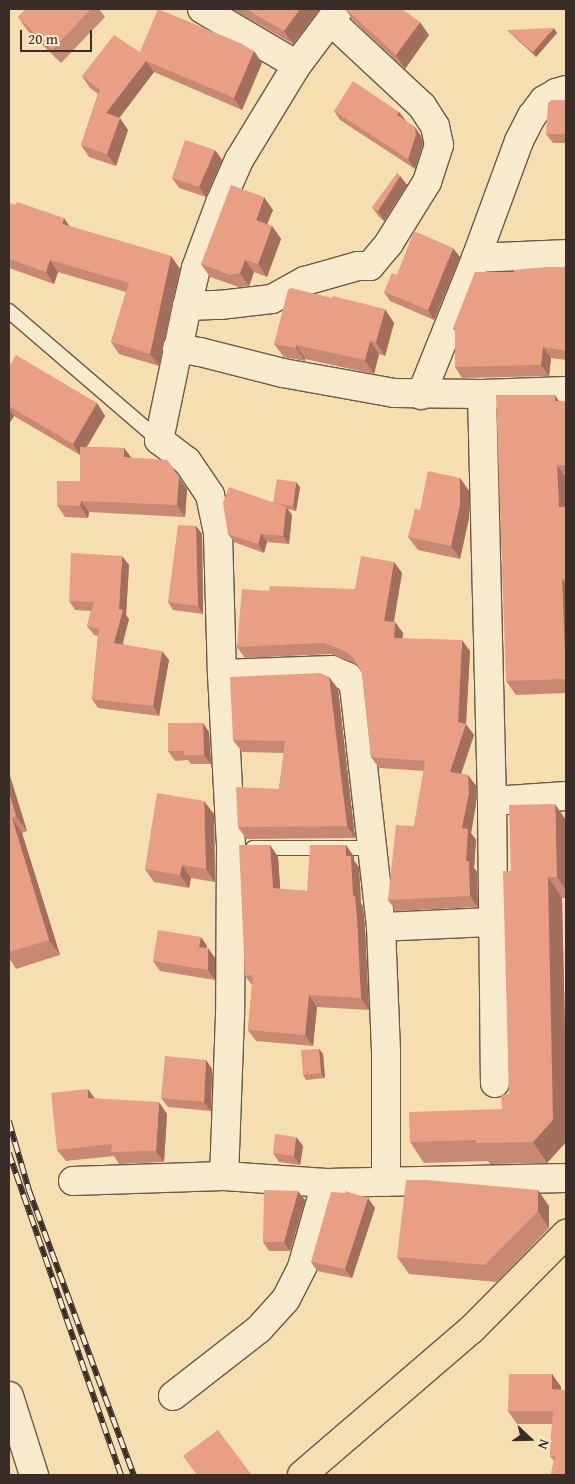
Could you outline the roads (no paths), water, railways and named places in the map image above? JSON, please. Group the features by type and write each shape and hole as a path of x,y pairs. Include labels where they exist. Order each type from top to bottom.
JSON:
{"main road":[{"path":"302,1475 472,1329 566,1234"}],"street":[{"path":"202,9 297,65"},
{"path":"187,306 220,305 272,299 305,281 358,266 370,266 389,243 427,182 438,145 435,126 422,106 335,15 297,65 239,160 220,203 200,259 187,306 176,348 159,440 186,461 210,494 216,516 222,674 232,848 230,1015 224,1176"},
{"path":"421,395 476,258 519,141 532,116 544,100 566,90"},
{"path":"476,258 566,254"},
{"path":"176,348 292,374 394,393 421,395 566,391"},
{"path":"482,394 492,800 495,1083"},
{"path":"222,674 332,670 348,677 354,686 381,927 386,1052 386,1182"},
{"path":"492,800 566,796"},
{"path":"381,927 493,922"},
{"path":"72,1181 224,1176 326,1183 566,1178"},
{"path":"173,1396 259,1329 286,1300 302,1267 326,1183"},
{"path":"9,1396 34,1475"}],"lane":[{"path":"9,311 159,440"},
{"path":"232,848 372,848"}],"railway":[{"path":"9,1121 29,1190 134,1475"},
{"path":"9,1153 121,1475"}]}
